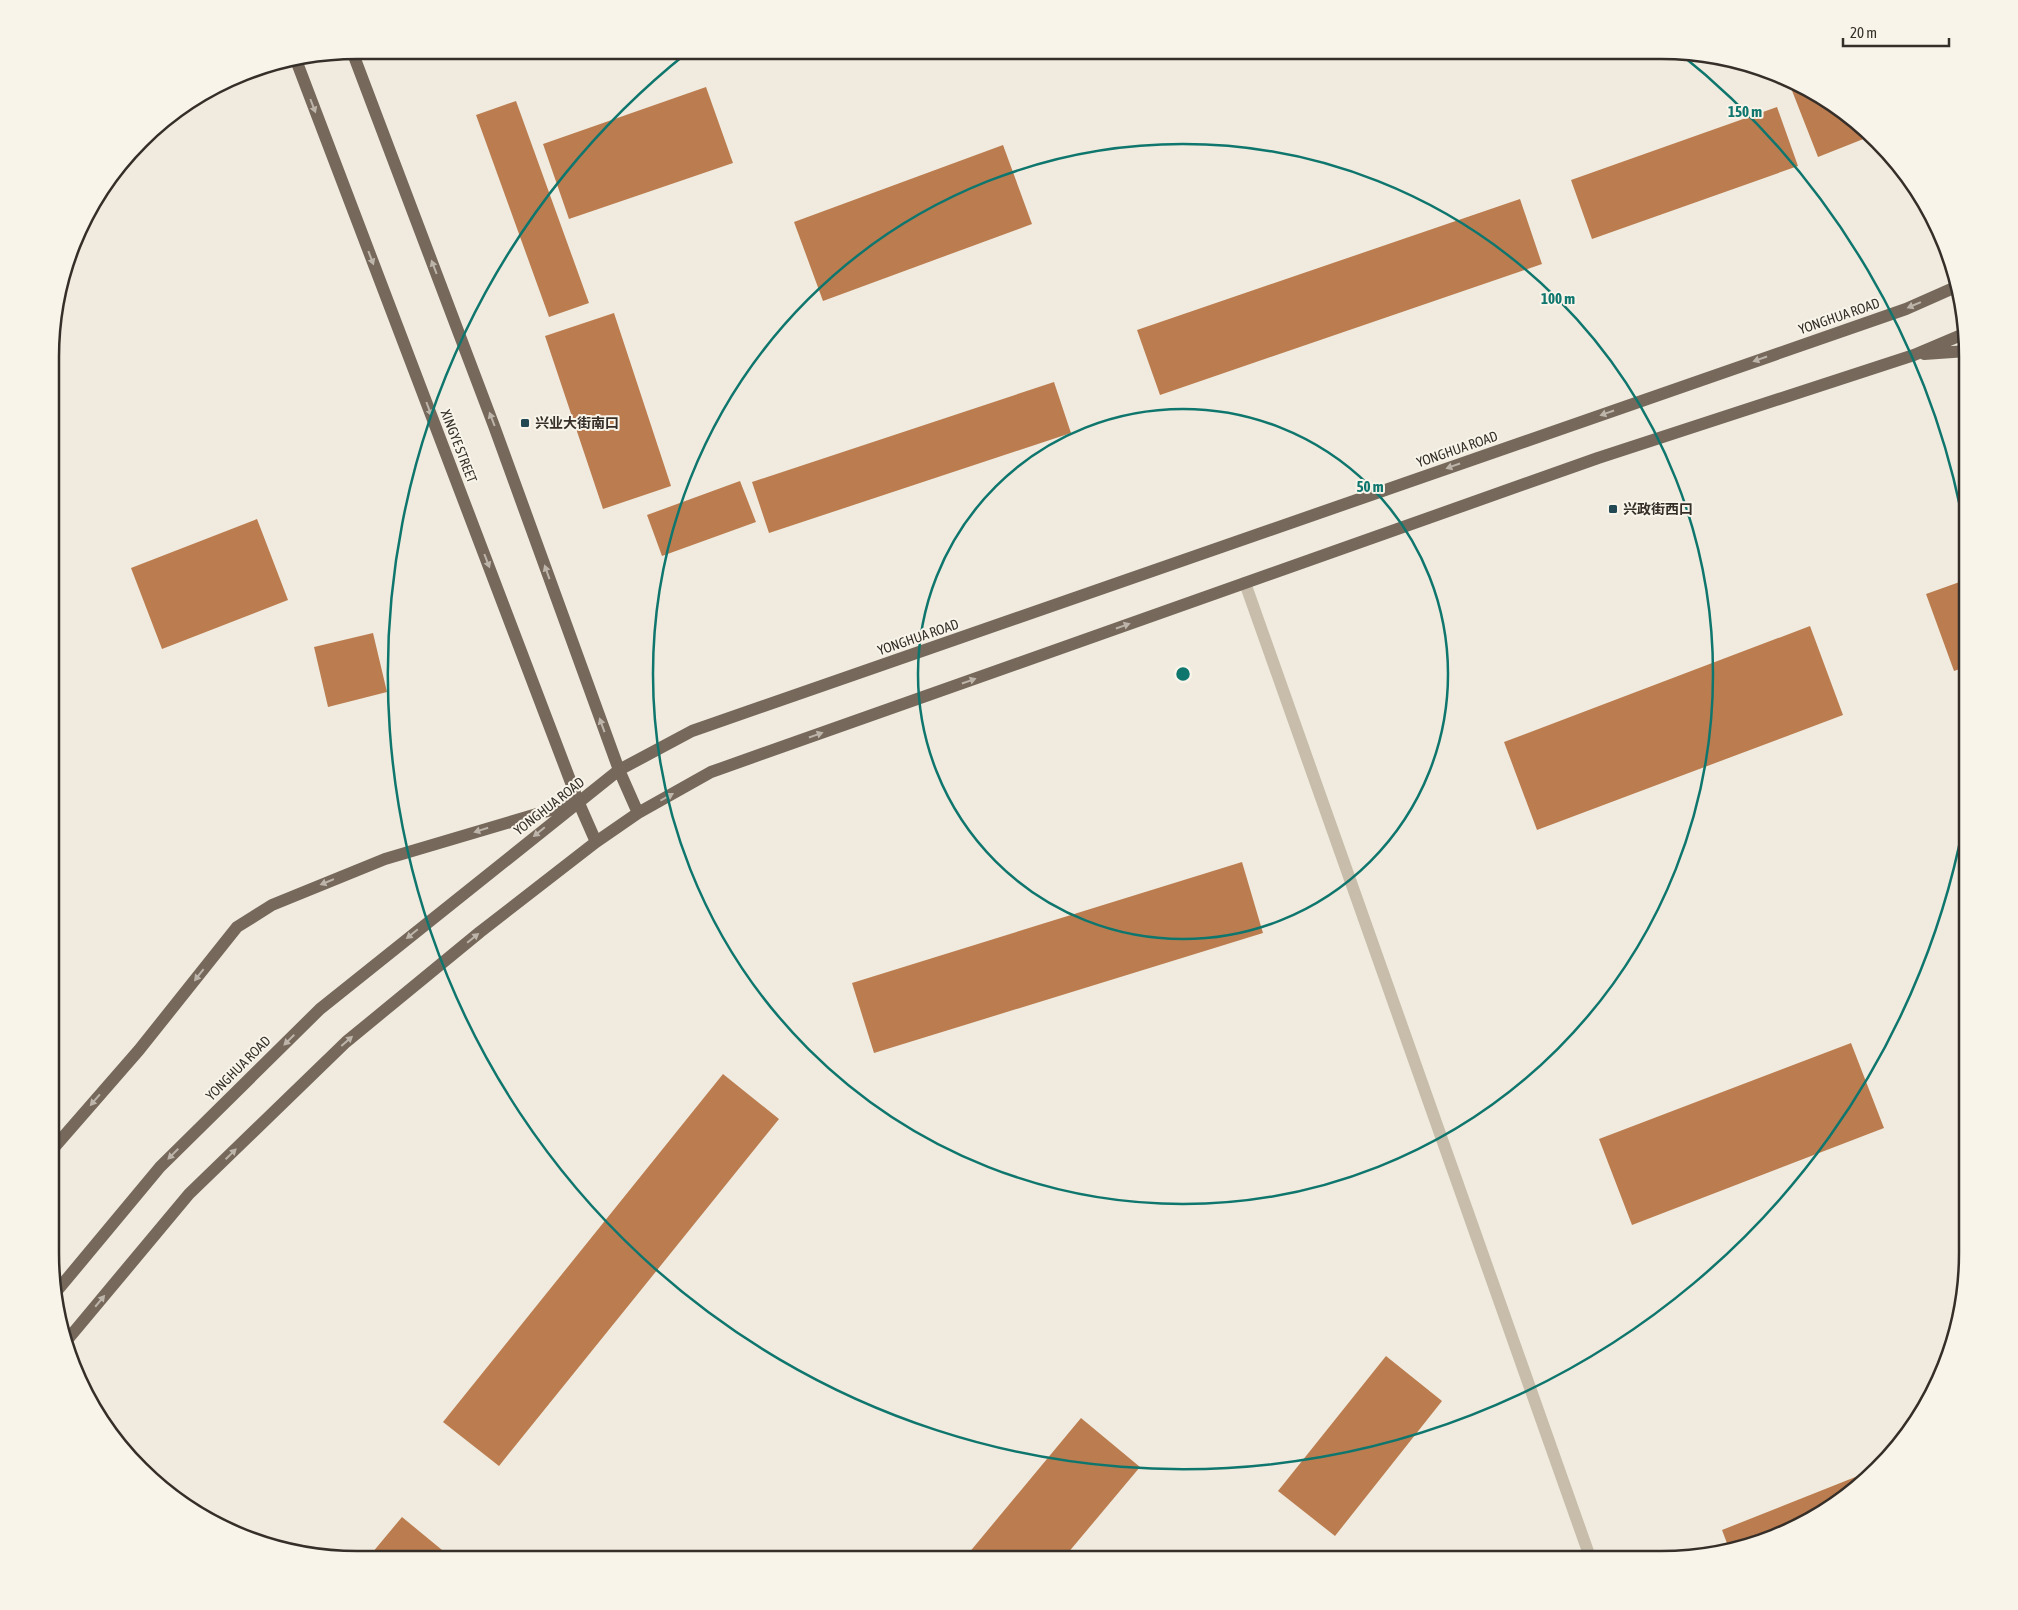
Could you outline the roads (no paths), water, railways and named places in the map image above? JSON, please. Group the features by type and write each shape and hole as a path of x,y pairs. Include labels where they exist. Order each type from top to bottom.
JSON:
{"main road":[{"path":"355,59 491,417 619,770 638,813"},
{"name":"XINGYE STREET","path":"298,64 578,802 596,842"},
{"name":"YONGHUA ROAD","path":"60,1287 160,1167 320,1009 619,770 692,731 1906,309 1951,289"},
{"path":"71,1336 189,1194 346,1042 480,932 596,842 638,813 711,772 1598,458 1914,355 1959,336"},
{"path":"1914,355 1959,352"},
{"path":"59,1142 139,1050 237,927 272,905 385,859 578,802"}],"street":[{"path":"1246,583 1587,1551"}],"place":[{"name":"兴业大街南口","path":"525,423"},
{"name":"兴政街西口","path":"1613,509"}]}
